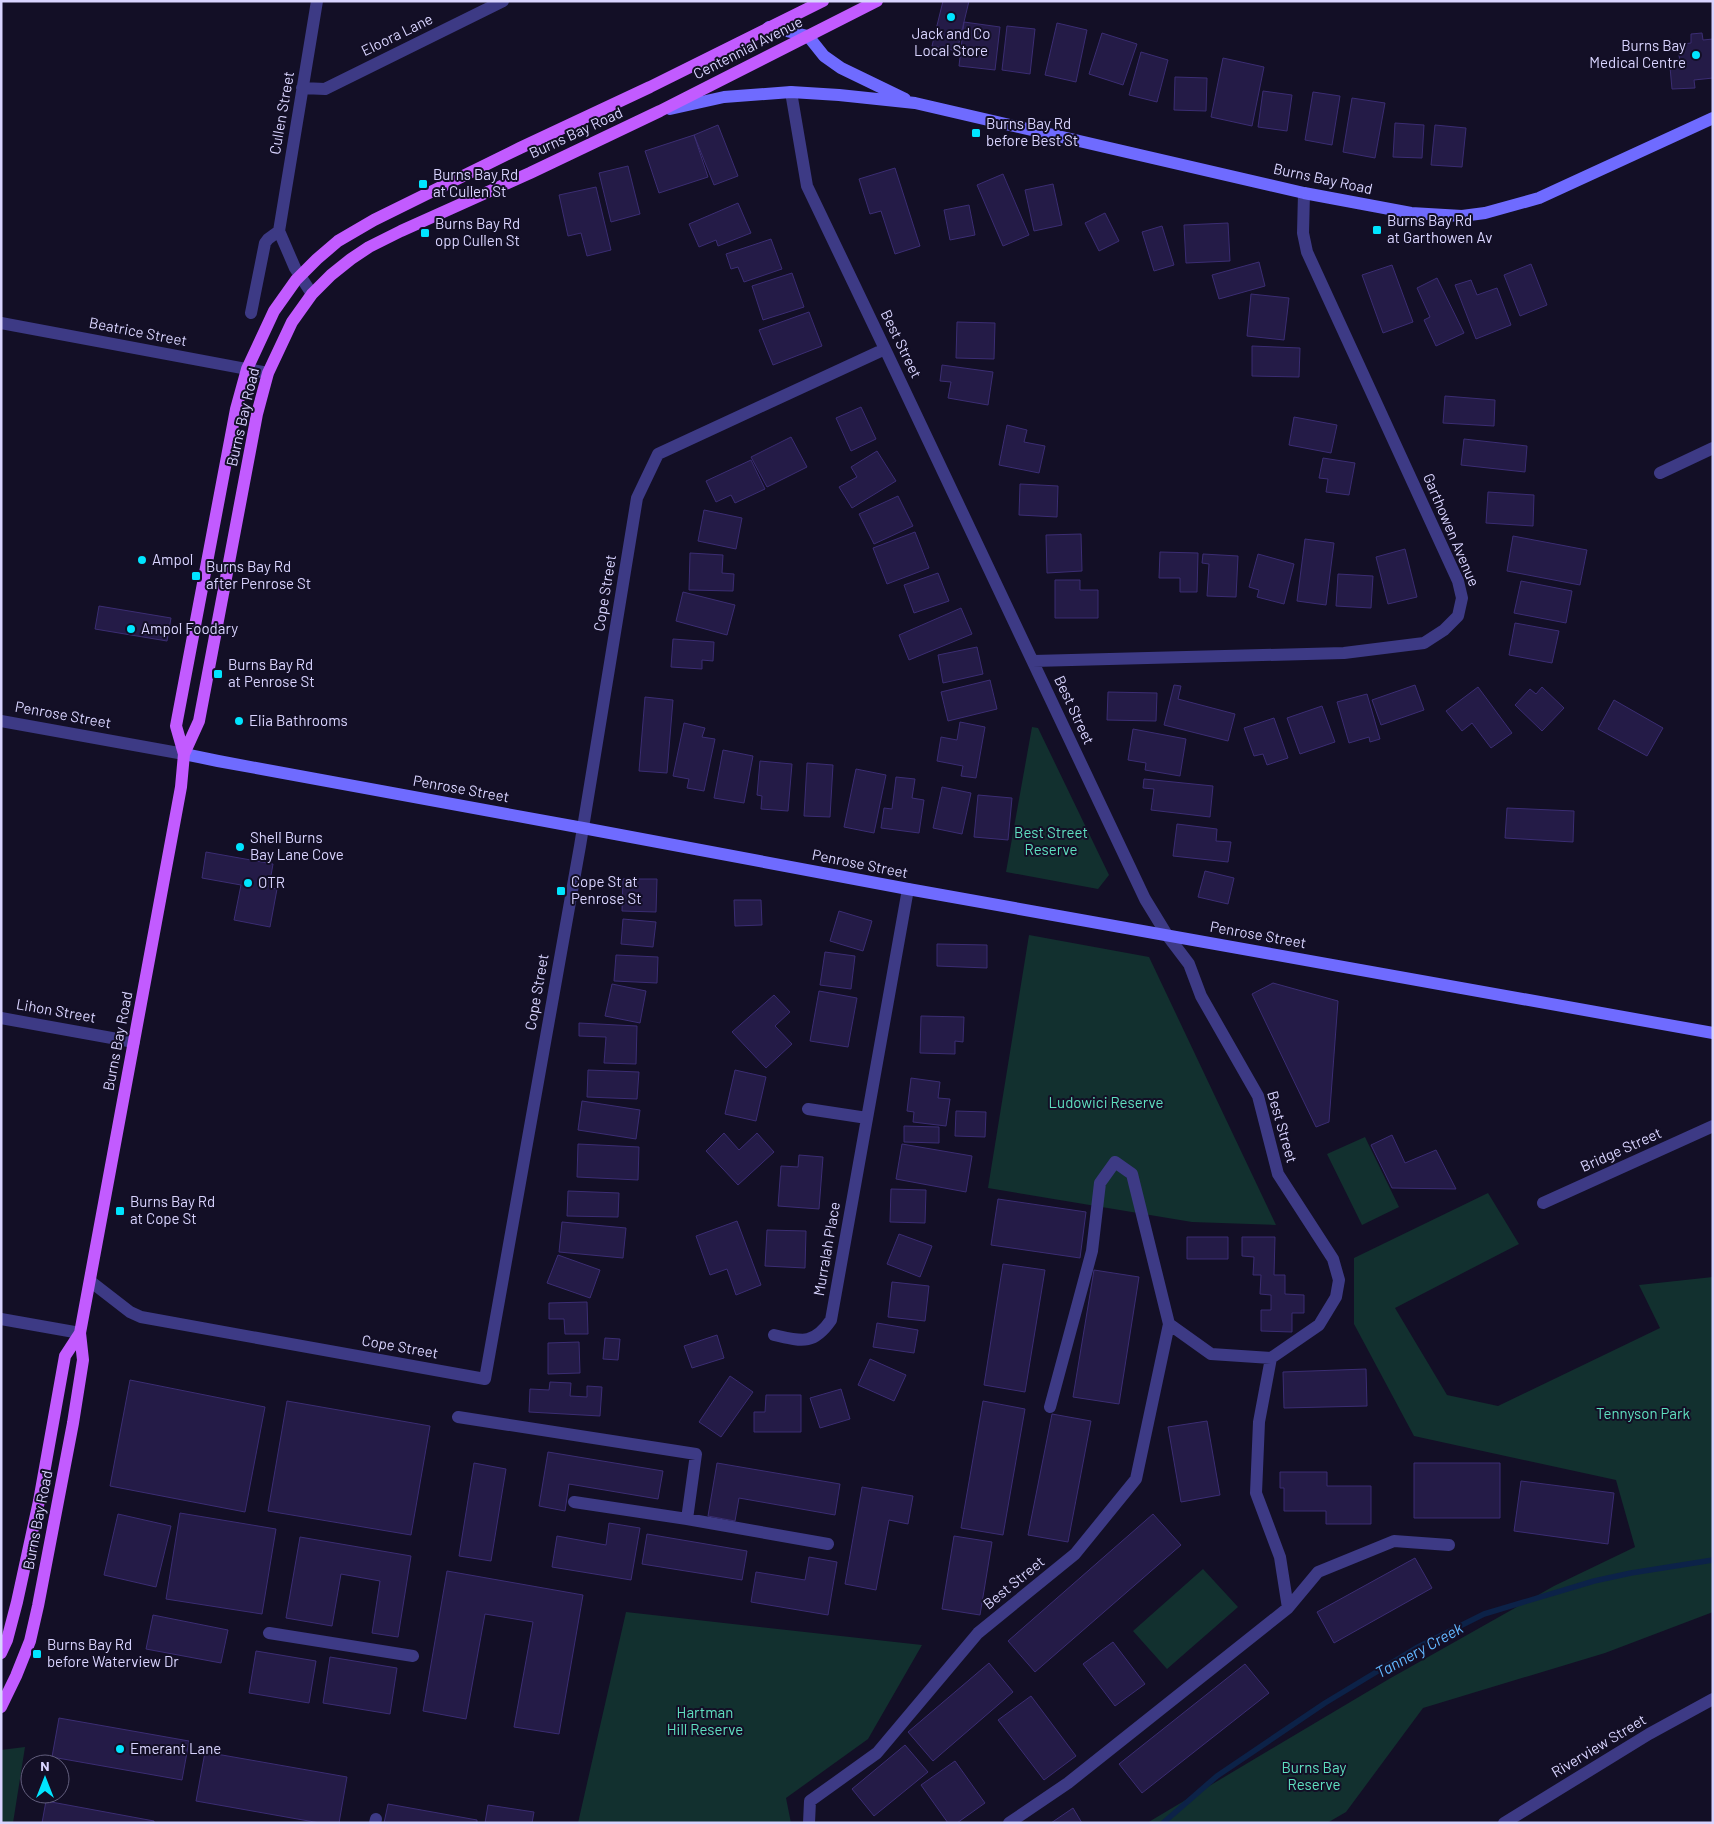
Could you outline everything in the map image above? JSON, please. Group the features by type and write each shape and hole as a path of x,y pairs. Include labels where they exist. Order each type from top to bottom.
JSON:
{"main road":[{"name":"Centennial Avenue","path":"650,87 823,1"},
{"name":"Centennial Avenue","path":"660,111 876,1"},
{"path":"769,27 808,36"},
{"name":"Burns Bay Road","path":"808,36 824,56 841,68 915,104"},
{"name":"Burns Bay Road","path":"184,754 176,726 236,409 247,369 274,311 301,275 317,259 358,229 520,148 650,87"},
{"name":"Burns Bay Road","path":"1,1707 30,1641 38,1606 84,1360 80,1334 181,787 184,754 199,722 257,414 268,373 292,322 312,294 338,269 369,247 660,111 724,97 791,92 839,95 915,104 1304,193 1411,214 1462,216 1485,214 1539,198 1713,118"},
{"name":"Penrose Street","path":"184,754 908,889 1713,1033"},
{"name":"Burns Bay Road","path":"1,1653 7,1640 17,1602 39,1501 65,1356 80,1334"}],"street":[{"name":"Cullen Street","path":"279,231 317,1"},
{"name":"Eloora Lane","path":"302,88 325,88 504,1"},
{"name":"Best Street","path":"791,92 806,186 1145,898 1167,935 1189,964 1201,996 1258,1096 1278,1174 1333,1259 1339,1280 1336,1297 1319,1325 1271,1358"},
{"name":"Garthowen Avenue","path":"1033,661 1344,654 1424,643 1444,630 1458,616 1462,598 1458,581 1308,252 1303,233 1304,193"},
{"path":"251,313 265,243 279,231 292,260 312,294"},
{"name":"Beatrice Street","path":"1,323 268,373"},
{"name":"Cope Street","path":"90,1281 130,1312 141,1317 485,1379 583,828 637,498 658,454 885,349"},
{"path":"1660,473 1713,448"},
{"name":"Penrose Street","path":"1,721 184,754"},
{"name":"Murralah Place","path":"774,1335 794,1340 811,1340 823,1332 832,1320 908,889"},
{"name":"Lihon Street","path":"1,1018 134,1042"},
{"path":"808,1109 867,1118"},
{"name":"Bridge Street","path":"1543,1203 1713,1126"},
{"name":"Best Street","path":"809,1823 810,1801 877,1753 978,1633 1075,1554 1136,1479 1169,1324 1132,1174 1115,1162 1100,1183 1092,1251 1050,1406"},
{"path":"1,1319 80,1334"},
{"path":"1169,1324 1211,1354 1271,1358 1259,1422 1256,1493 1280,1557 1288,1608"},
{"path":"458,1417 696,1454 687,1519"},
{"path":"574,1502 687,1519 828,1544"},
{"path":"1011,1821 1068,1783 1288,1608 1318,1572 1394,1541 1450,1545"},
{"path":"270,1633 413,1656"},
{"name":"Riverview Street","path":"1504,1823 1649,1734 1713,1699"}],"green space":[{"name":"Best Street Reserve","path":"1032,727 1038,728 1109,875 1098,889 1006,872"},
{"name":"Ludowici Reserve","path":"1029,935 1149,957 1276,1225 1192,1222 988,1188"},
{"path":"1365,1137 1399,1207 1362,1225 1327,1154"},
{"name":"Tennyson Park","path":"1488,1193 1519,1244 1395,1308 1447,1395 1498,1406 1660,1328 1639,1285 1713,1277 1713,1612 1605,1653 1423,1708 1346,1812 1327,1823 1147,1823 1389,1679 1554,1586 1635,1547 1616,1480 1414,1436 1354,1324 1354,1258"},
{"path":"1203,1569 1238,1607 1167,1669 1133,1631"},
{"name":"Hartman Hill Reserve","path":"626,1612 922,1645 868,1739 786,1798 791,1823 578,1823"},
{"path":"25,1747 24,1754 20,1754 20,1779 13,1823 1,1823 1,1750"}],"building":[{"path":"943,1 969,1 957,51 932,46"},
{"path":"964,22 1000,27 995,70 959,66"},
{"path":"1057,23 1087,30 1076,82 1045,75"},
{"path":"1007,26 1035,29 1030,74 1002,70"},
{"path":"1102,33 1137,44 1123,85 1089,74"},
{"name":"Burns Bay Medical Centre","path":"1702,33 1703,40 1713,39 1713,78 1694,80 1695,88 1672,89 1670,67 1681,66 1677,45 1691,43 1691,34"},
{"path":"1141,52 1168,60 1157,102 1129,95"},
{"path":"1223,58 1264,67 1252,126 1211,117"},
{"path":"1175,77 1207,78 1206,111 1174,110"},
{"path":"1263,91 1292,95 1287,131 1258,127"},
{"path":"1313,92 1340,96 1332,145 1305,140"},
{"path":"1352,98 1385,103 1375,158 1343,152"},
{"path":"1395,123 1424,125 1422,158 1393,157"},
{"path":"718,125 738,176 714,185 694,135"},
{"path":"1435,125 1466,128 1462,167 1431,165"},
{"path":"694,135 708,177 659,193 645,151"},
{"path":"628,166 640,214 611,222 599,173"},
{"path":"895,168 920,246 895,254 881,211 870,214 859,179"},
{"path":"1003,174 1029,235 1003,246 977,185"},
{"path":"1053,184 1062,225 1034,231 1025,190"},
{"path":"596,187 611,250 587,256 581,233 568,236 559,195"},
{"path":"738,203 751,233 718,246 716,240 699,247 689,224"},
{"path":"969,205 975,235 950,240 944,210"},
{"path":"1105,213 1119,241 1099,251 1085,223"},
{"path":"1228,223 1230,261 1186,263 1184,225"},
{"path":"1162,226 1174,265 1154,271 1142,232"},
{"path":"771,239 782,269 744,282 738,267 731,269 726,254"},
{"path":"1259,262 1265,286 1219,299 1212,275"},
{"path":"1531,264 1547,305 1520,316 1504,275"},
{"path":"1392,265 1413,322 1383,333 1362,275"},
{"path":"792,273 804,307 763,320 752,286"},
{"path":"1437,278 1464,333 1436,346 1424,320 1430,317 1417,288"},
{"path":"1471,280 1477,295 1497,288 1511,325 1476,339 1455,285"},
{"path":"1251,294 1289,298 1284,340 1247,336"},
{"path":"809,312 822,346 773,365 759,330"},
{"path":"957,322 995,323 994,359 956,358"},
{"path":"1252,346 1300,348 1299,377 1252,376"},
{"path":"942,365 993,372 988,405 948,398 951,382 940,381"},
{"path":"1445,396 1495,400 1494,426 1443,423"},
{"path":"861,407 876,439 851,451 836,418"},
{"path":"1294,417 1337,425 1331,453 1289,445"},
{"path":"1007,425 1027,430 1024,442 1045,446 1039,473 999,465"},
{"path":"791,437 807,467 767,487 751,457"},
{"path":"1464,439 1527,446 1525,472 1461,465"},
{"path":"877,451 896,481 852,508 839,487 857,477 851,467"},
{"path":"1323,458 1355,463 1349,495 1326,492 1328,479 1319,478"},
{"path":"751,460 765,489 735,503 731,495 716,502 706,481"},
{"path":"1020,484 1058,486 1057,517 1019,515"},
{"path":"1488,492 1534,495 1533,526 1486,523"},
{"path":"898,496 913,526 874,544 859,514"},
{"path":"704,510 742,518 736,549 698,541"},
{"path":"915,532 929,568 887,584 873,548"},
{"path":"1081,534 1082,571 1047,573 1046,535"},
{"path":"1513,536 1587,550 1580,585 1507,571"},
{"path":"1305,539 1334,543 1326,605 1297,601"},
{"path":"1405,549 1417,597 1388,604 1376,557"},
{"path":"1160,552 1198,553 1197,592 1180,592 1180,578 1159,578"},
{"path":"690,553 723,555 722,573 734,574 733,591 689,590"},
{"path":"1203,554 1238,556 1236,597 1207,596 1209,564 1202,563"},
{"path":"1258,554 1294,564 1284,604 1257,597 1259,590 1249,587"},
{"path":"938,573 949,601 914,613 904,585"},
{"path":"1338,574 1373,576 1371,608 1336,606"},
{"path":"1055,580 1080,580 1080,590 1098,590 1098,618 1055,618"},
{"path":"1521,581 1572,591 1566,623 1514,613"},
{"path":"683,592 735,605 727,635 676,621"},
{"path":"99,606 171,618 167,641 95,629"},
{"path":"961,608 972,634 909,660 899,635"},
{"path":"1515,623 1559,631 1552,663 1509,655"},
{"path":"673,639 714,642 713,661 702,660 702,669 671,667"},
{"path":"977,647 983,674 943,683 938,655"},
{"path":"990,680 997,709 948,721 941,692"},
{"path":"1174,685 1181,686 1178,699 1235,714 1228,741 1164,725"},
{"path":"1415,685 1424,710 1381,725 1372,700"},
{"path":"1478,687 1512,733 1491,748 1472,723 1462,731 1446,711"},
{"path":"1542,687 1564,708 1542,731 1515,705 1530,689 1536,694"},
{"path":"1108,692 1157,693 1156,721 1107,720"},
{"path":"1367,694 1380,739 1370,742 1369,737 1349,743 1337,702"},
{"path":"645,697 673,700 667,773 639,771"},
{"path":"1614,700 1663,728 1647,756 1598,729"},
{"path":"1322,706 1335,742 1300,754 1287,718"},
{"path":"1274,718 1288,758 1267,765 1263,754 1254,756 1244,728"},
{"path":"960,722 985,727 976,778 961,776 963,766 937,761 941,737 957,740"},
{"path":"684,723 705,728 702,737 715,739 704,791 687,788 689,779 673,776"},
{"path":"1133,729 1186,739 1180,776 1145,770 1146,763 1128,760"},
{"path":"723,750 753,756 744,803 714,798"},
{"path":"760,761 792,764 788,811 761,809 762,796 757,795"},
{"path":"807,763 833,765 830,817 804,816"},
{"path":"856,769 886,775 874,833 844,827"},
{"path":"896,777 915,779 912,798 924,800 919,833 881,828 884,808 892,809"},
{"path":"1144,779 1213,786 1210,817 1151,810 1154,789 1143,788"},
{"path":"942,787 971,793 962,834 933,828"},
{"path":"978,795 1012,798 1008,840 974,837"},
{"path":"1507,808 1574,811 1573,842 1505,838"},
{"path":"1177,824 1217,829 1216,841 1231,842 1228,862 1173,856"},
{"path":"206,852 273,864 269,887 277,889 270,927 234,920 241,885 202,878"},
{"path":"1205,871 1234,878 1228,904 1198,897"},
{"path":"623,879 657,879 656,912 622,911"},
{"path":"734,900 761,900 762,925 735,926"},
{"path":"839,911 872,921 863,951 830,941"},
{"path":"623,919 656,922 653,947 621,944"},
{"path":"937,944 987,945 987,968 937,966"},
{"path":"825,952 855,956 851,989 820,985"},
{"path":"616,955 658,957 657,983 614,981"},
{"path":"1273,983 1338,1001 1329,1122 1316,1127 1252,994"},
{"path":"612,984 646,991 640,1023 605,1016"},
{"path":"819,991 857,998 848,1047 810,1041"},
{"path":"774,995 790,1012 775,1026 792,1044 766,1068 732,1032"},
{"path":"921,1016 964,1017 963,1042 955,1041 955,1054 920,1053"},
{"path":"579,1023 637,1026 636,1064 604,1063 606,1037 579,1036"},
{"path":"588,1070 639,1072 637,1099 587,1097"},
{"path":"735,1070 766,1077 756,1121 725,1114"},
{"path":"911,1078 940,1082 938,1098 950,1099 946,1126 913,1122 914,1112 907,1111"},
{"path":"582,1101 640,1110 636,1139 578,1130"},
{"path":"956,1111 986,1112 985,1137 955,1136"},
{"path":"904,1126 939,1127 939,1143 904,1142"},
{"path":"724,1133 739,1150 757,1133 774,1152 738,1185 706,1151"},
{"path":"1392,1135 1405,1163 1436,1150 1456,1189 1392,1188 1371,1145"},
{"path":"578,1144 639,1147 638,1180 577,1177"},
{"path":"902,1144 972,1156 966,1192 896,1179"},
{"path":"799,1155 823,1157 819,1209 778,1206 781,1166 798,1167"},
{"path":"891,1189 926,1190 925,1223 890,1222"},
{"path":"568,1191 619,1193 618,1217 567,1216"},
{"path":"998,1199 1086,1212 1080,1258 991,1245"},
{"path":"737,1221 761,1285 736,1295 727,1269 710,1275 696,1236"},
{"path":"562,1222 626,1228 623,1258 559,1252"},
{"path":"767,1230 806,1231 805,1268 765,1266"},
{"path":"899,1234 932,1246 920,1277 887,1264"},
{"path":"1187,1237 1228,1237 1228,1259 1187,1259"},
{"path":"1242,1237 1275,1237 1274,1275 1285,1275 1285,1294 1304,1295 1304,1313 1292,1313 1292,1332 1261,1331 1261,1310 1271,1310 1271,1295 1260,1294 1261,1275 1253,1275 1254,1257 1242,1256"},
{"path":"558,1255 600,1270 590,1298 547,1283"},
{"path":"1003,1264 1045,1270 1025,1392 984,1385"},
{"path":"1094,1270 1139,1277 1119,1404 1073,1397"},
{"path":"892,1282 929,1286 925,1321 888,1317"},
{"path":"587,1302 588,1334 565,1334 564,1319 549,1319 549,1303"},
{"path":"877,1323 918,1330 914,1353 873,1347"},
{"path":"717,1335 724,1358 692,1368 684,1346"},
{"path":"605,1338 620,1339 618,1360 603,1359"},
{"path":"579,1342 580,1373 548,1374 548,1343"},
{"path":"870,1359 906,1375 894,1401 858,1385"},
{"path":"1366,1369 1367,1406 1284,1408 1283,1372"},
{"path":"730,1376 753,1392 721,1437 699,1422"},
{"path":"130,1380 265,1407 245,1512 110,1486"},
{"path":"550,1382 571,1383 570,1396 587,1397 587,1386 602,1387 600,1416 529,1412 530,1389 549,1390"},
{"path":"841,1389 850,1419 820,1428 810,1398"},
{"path":"766,1395 801,1395 801,1432 754,1432 754,1412 765,1412"},
{"path":"287,1401 430,1426 411,1535 268,1511"},
{"path":"983,1401 1025,1409 1003,1535 961,1528"},
{"path":"1052,1414 1091,1421 1068,1542 1028,1535"},
{"path":"1207,1421 1220,1495 1181,1502 1168,1427"},
{"path":"548,1452 663,1471 658,1499 569,1484 565,1511 539,1506"},
{"path":"474,1463 506,1469 491,1561 459,1556"},
{"path":"717,1463 840,1484 835,1515 739,1498 735,1521 708,1516"},
{"path":"1414,1463 1500,1463 1500,1518 1414,1518"},
{"path":"1280,1472 1327,1472 1327,1486 1371,1486 1371,1524 1326,1524 1326,1511 1284,1511 1284,1488 1280,1488"},
{"path":"1521,1481 1614,1493 1608,1544 1514,1531"},
{"path":"862,1487 913,1496 908,1524 889,1520 876,1590 845,1584"},
{"path":"180,1513 276,1529 262,1614 166,1599"},
{"path":"118,1514 171,1526 156,1587 104,1575"},
{"path":"1153,1514 1181,1545 1035,1672 1008,1641"},
{"path":"609,1523 640,1528 631,1580 552,1567 557,1536 606,1545"},
{"path":"647,1534 747,1551 742,1580 642,1564"},
{"path":"954,1536 992,1542 980,1615 942,1609"},
{"path":"300,1537 411,1556 398,1637 372,1633 380,1581 341,1574 332,1626 286,1618"},
{"path":"809,1557 837,1562 828,1615 751,1602 756,1572 805,1580"},
{"path":"1415,1558 1432,1588 1334,1643 1317,1612"},
{"path":"447,1571 583,1595 559,1734 514,1727 533,1622 485,1614 466,1719 423,1711"},
{"path":"153,1615 228,1630 221,1663 146,1649"},
{"path":"1113,1642 1145,1684 1115,1706 1083,1664"},
{"path":"256,1651 316,1661 309,1703 249,1693"},
{"path":"330,1657 397,1668 390,1714 323,1703"},
{"path":"989,1663 1013,1692 933,1761 908,1732"},
{"path":"1245,1664 1269,1693 1142,1793 1119,1764"},
{"path":"1031,1696 1076,1756 1044,1780 998,1720"},
{"name":"Emerant Lane","path":"59,1718 189,1741 182,1780 70,1760 70,1754 53,1754"},
{"path":"905,1745 928,1772 874,1816 852,1789"},
{"path":"205,1752 347,1777 339,1823 320,1823 196,1801"},
{"path":"955,1761 985,1803 957,1823 948,1823 921,1785"},
{"path":"45,1804 62,1804 154,1821 154,1823 42,1823"},
{"path":"388,1804 477,1820 477,1823 384,1823"},
{"path":"488,1805 534,1812 532,1823 485,1823"},
{"path":"1073,1808 1082,1823 1051,1823"}],"waterway":[{"name":"Tannery Creek","path":"1163,1823 1217,1776 1325,1703 1416,1648 1484,1614 1594,1581 1713,1560"}],"place":[{"name":"Jack and Co Local Store","path":"951,17"},
{"name":"Burns Bay Medical Centre","path":"1696,55"},
{"name":"Burns Bay Rd before Best St","path":"976,133"},
{"name":"Burns Bay Rd at Cullen St","path":"423,184"},
{"name":"Burns Bay Rd at Garthowen Av","path":"1377,230"},
{"name":"Burns Bay Rd opp Cullen St","path":"425,233"},
{"name":"Ampol","path":"142,560"},
{"name":"Burns Bay Rd after Penrose St","path":"196,576"},
{"name":"Ampol Foodary","path":"131,629"},
{"name":"Burns Bay Rd at Penrose St","path":"218,674"},
{"name":"Elia Bathrooms","path":"239,721"},
{"name":"Shell Burns Bay Lane Cove","path":"240,847"},
{"name":"OTR","path":"248,883"},
{"name":"Cope St at Penrose St","path":"561,891"},
{"name":"Burns Bay Rd at Cope St","path":"120,1211"},
{"name":"Burns Bay Rd before Waterview Dr","path":"37,1654"},
{"name":"Emerant Lane","path":"120,1749"}],"park label":[{"name":"Burns Bay Reserve","path":"1314,1776"}]}
